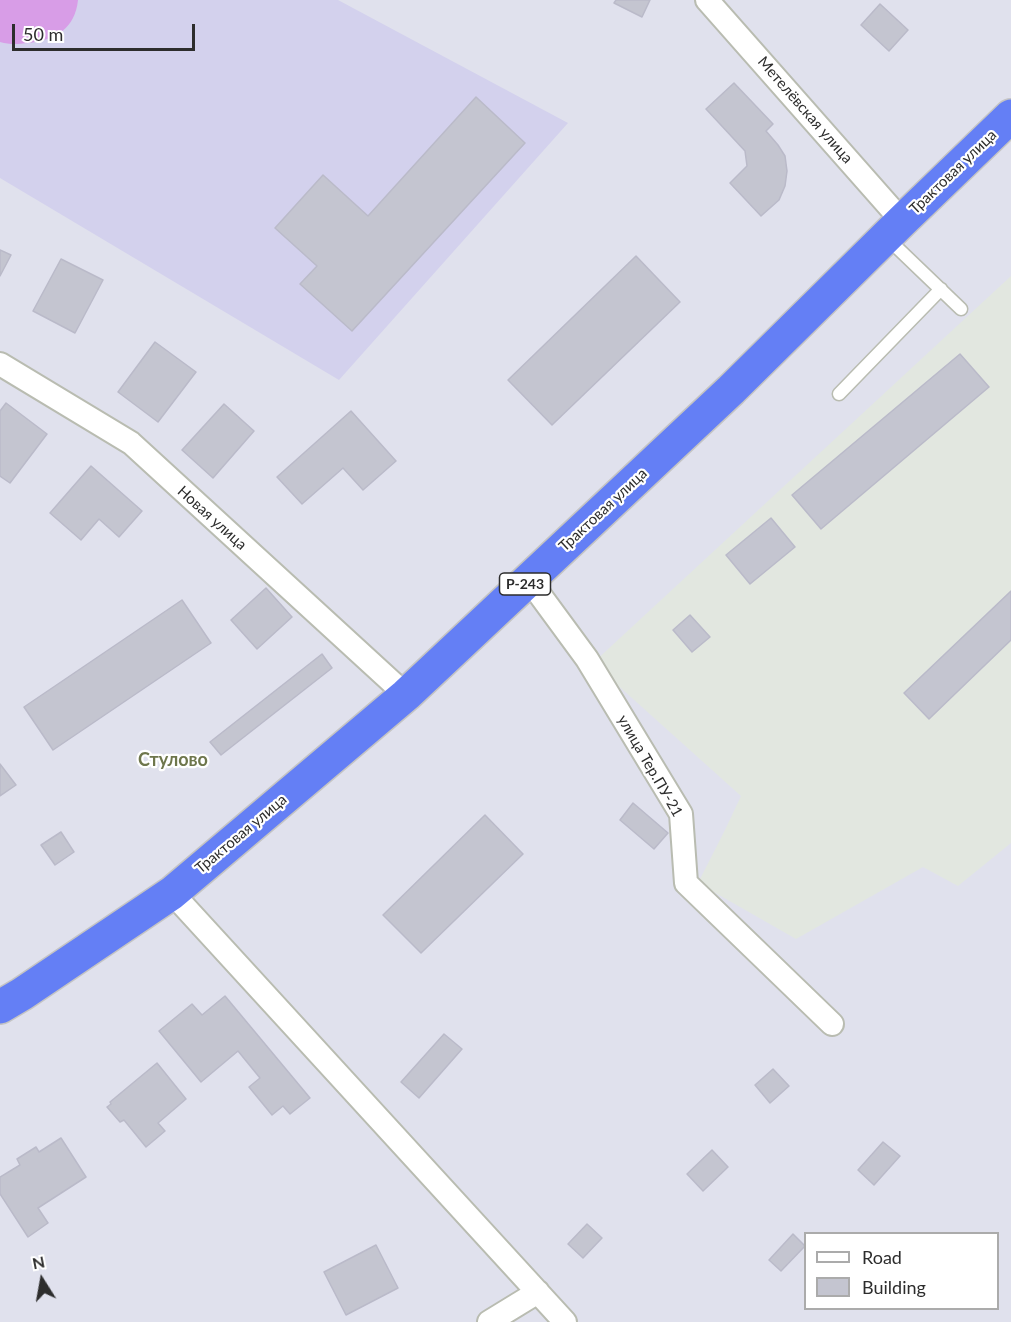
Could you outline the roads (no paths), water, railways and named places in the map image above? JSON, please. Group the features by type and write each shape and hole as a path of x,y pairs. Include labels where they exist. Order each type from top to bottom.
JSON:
{"highway":[{"name":"Трактовая улица","path":"0,1007 172,893 406,695 731,390 1011,116"}],"street":[{"name":"Метелёвская улица","path":"707,0 894,229"},
{"name":"Новая улица","path":"0,364 131,443 406,695"},
{"name":"улица Тер.ПУ-21","path":"529,580 587,659 681,814 686,883 832,1024"},
{"path":"172,893 565,1322"},
{"path":"489,1322 538,1292"}],"lane":[{"path":"894,229 941,289 961,309"},
{"path":"839,394 941,289"}],"district":[{"name":"Стулово","path":"173,760"}]}
